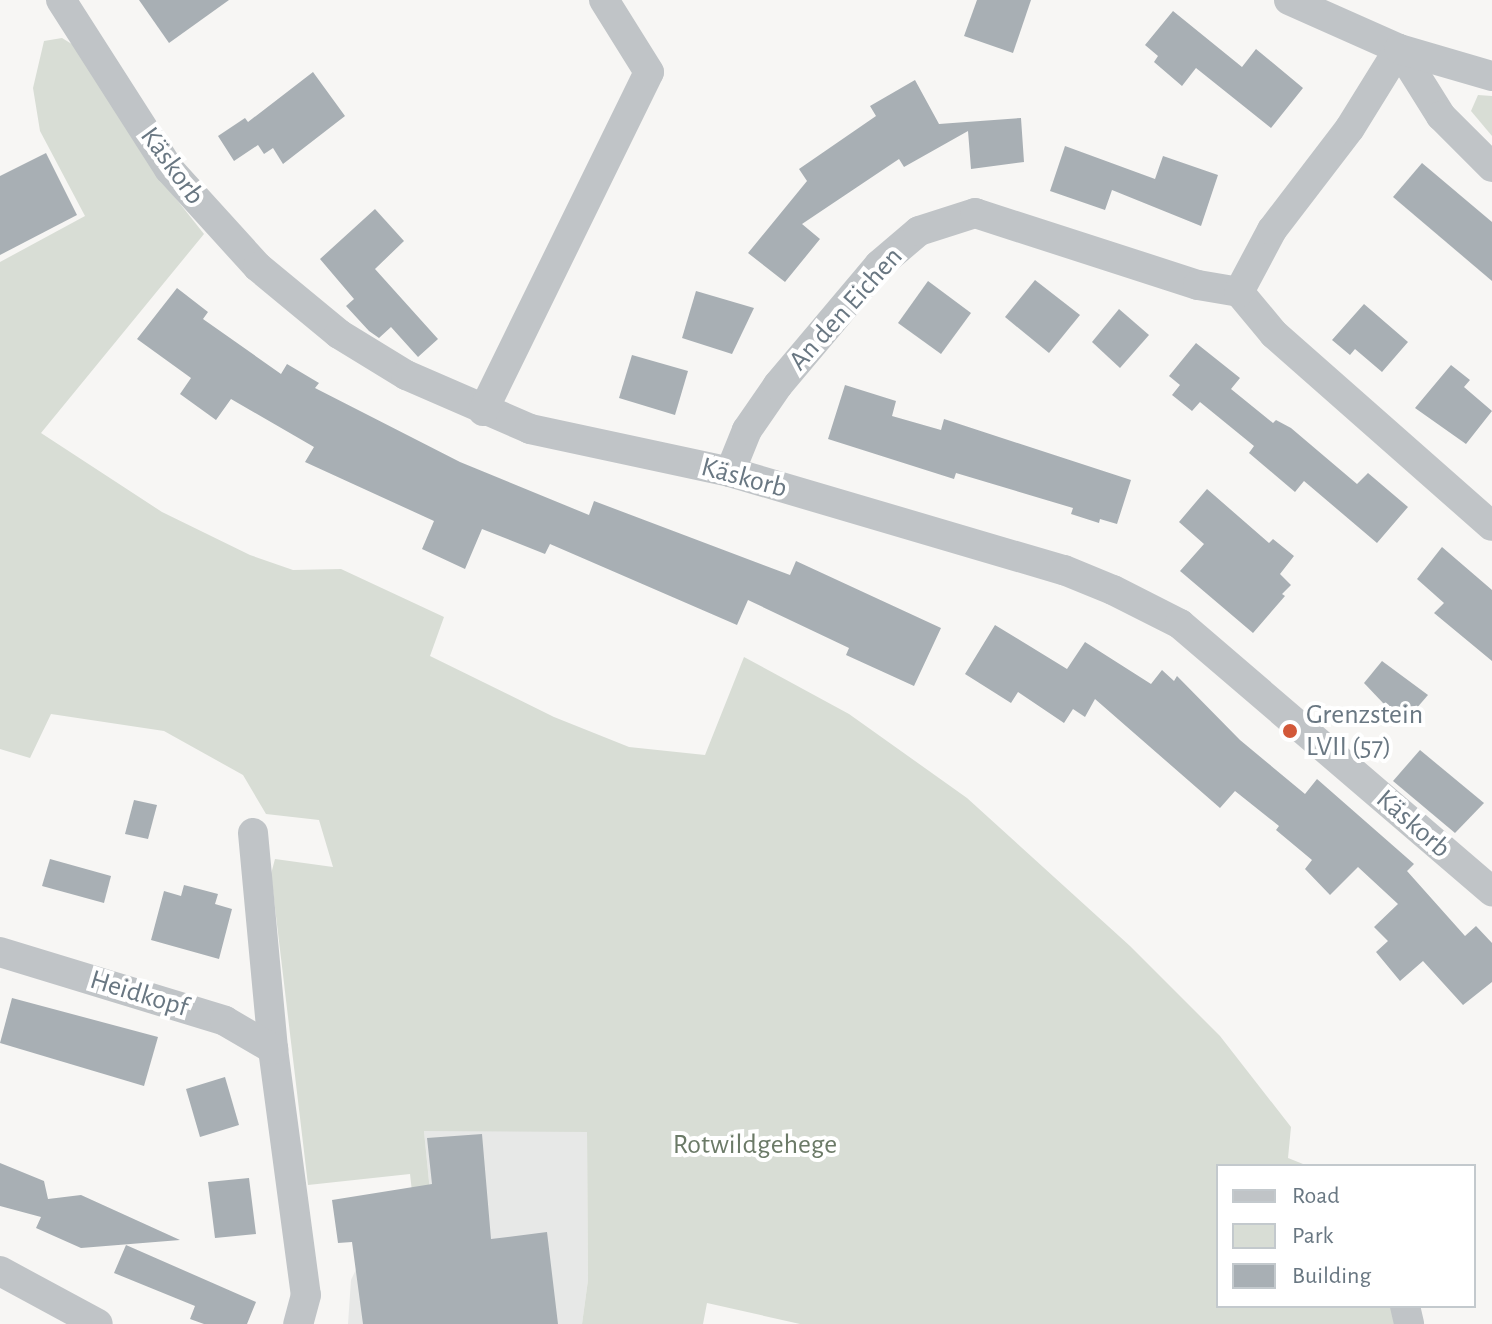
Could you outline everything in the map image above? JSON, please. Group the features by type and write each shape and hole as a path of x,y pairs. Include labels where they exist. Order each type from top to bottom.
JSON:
{"street":[{"name":"Käskorb","path":"61,0 169,169 258,267 339,334 483,411 530,429 730,472 1064,570 1180,624 1492,891"},
{"path":"483,411 649,72 604,0"},
{"path":"1289,0 1399,49 1492,76"},
{"path":"1399,49 1441,116 1492,167"},
{"path":"1399,49 1350,128 1272,230 1239,292 1274,334 1492,526"},
{"name":"An den Eichen","path":"730,472 747,430 778,385 879,265 919,231 975,213 1198,285 1239,292"},
{"path":"253,833 273,1049 306,1295 298,1324"},
{"name":"Heidkopf","path":"0,952 225,1021 273,1049"},
{"path":"0,1271 98,1324"}],"shaded area":[{"path":"515,1128 587,1132 588,1280 582,1324 348,1324 351,1280 359,1263 436,1251 424,1131"}],"green space":[{"name":"Rotwildgehege","path":"62,38 80,49 162,181 204,234 41,433 162,512 250,555 293,570 341,569 444,617 430,656 554,717 629,747 705,755 744,657 849,714 967,798 1130,946 1220,1036 1291,1127 1288,1158 1303,1164 1216,1164 1216,1308 1395,1308 1398,1324 800,1324 707,1303 703,1324 582,1324 588,1280 587,1132 424,1131 436,1252 419,1254 410,1174 308,1185 271,874 275,859 333,867 319,820 266,814 243,775 164,731 51,714 30,758 0,749 0,262 85,216 40,131 33,88 44,41"},
{"path":"1478,95 1492,96 1492,136 1471,111"}],"building":[{"path":"139,0 229,0 169,43"},
{"path":"977,0 1031,0 1013,53 964,36"},
{"path":"1173,11 1242,67 1256,49 1303,88 1271,128 1196,68 1182,86 1154,62 1158,56 1145,45"},
{"path":"313,72 345,116 283,164 273,148 264,154 258,145 234,161 218,136 245,118 248,122"},
{"path":"915,80 939,124 1021,118 1024,162 971,169 968,131 904,167 899,159 802,224 820,239 785,282 748,253 807,181 799,169 876,116 870,106"},
{"path":"1065,146 1155,179 1163,156 1218,175 1201,226 1112,190 1105,210 1050,191"},
{"path":"46,153 77,215 0,255 0,176"},
{"path":"1422,163 1492,222 1492,281 1393,197"},
{"path":"375,209 404,241 375,269 438,339 418,357 391,327 379,338 369,331 346,306 354,299 320,259"},
{"path":"1035,280 1080,315 1049,353 1005,317"},
{"path":"928,281 971,313 941,354 898,323"},
{"path":"177,288 208,312 203,319 281,374 287,364 319,383 315,388 460,462 589,515 594,501 790,575 796,561 941,628 914,686 846,655 849,648 748,600 737,625 550,544 545,554 482,529 465,569 422,549 434,521 305,462 314,447 231,399 216,420 180,394 191,378 137,339"},
{"path":"696,291 754,308 732,354 682,338"},
{"path":"1364,304 1408,342 1382,372 1355,349 1350,355 1332,340"},
{"path":"1119,309 1149,335 1120,368 1092,342"},
{"path":"1196,343 1240,378 1231,389 1273,423 1276,420 1291,428 1357,484 1368,473 1408,507 1377,543 1304,481 1295,492 1249,453 1254,446 1200,402 1192,411 1172,395 1180,385 1169,376"},
{"path":"632,355 688,371 675,415 619,398"},
{"path":"1451,365 1470,380 1464,387 1492,411 1466,444 1415,408"},
{"path":"845,385 896,401 892,416 941,430 944,419 1131,480 1117,524 1100,519 1099,523 1071,514 1073,508 956,473 954,479 828,439"},
{"path":"1207,489 1269,543 1273,539 1294,556 1280,574 1291,585 1253,633 1180,571 1204,544 1179,522"},
{"path":"1442,547 1492,590 1492,661 1434,613 1444,603 1417,579"},
{"path":"995,625 1067,669 1085,642 1151,684 1162,670 1174,681 1177,676 1240,740 1305,794 1317,779 1414,864 1407,871 1465,936 1476,926 1492,943 1492,982 1463,1005 1423,961 1400,981 1376,952 1388,941 1374,927 1398,904 1358,867 1330,895 1305,869 1312,860 1276,830 1279,826 1235,791 1220,808 1095,699 1085,717 1073,709 1064,723 1018,692 1011,703 965,674"},
{"path":"1382,661 1428,695 1403,724 1364,683"},
{"path":"1420,750 1484,803 1455,833 1393,781"},
{"path":"134,800 157,805 148,839 125,834"},
{"path":"50,859 111,876 104,903 42,886"},
{"path":"184,885 218,894 215,904 232,909 219,959 151,940 164,891 181,896"},
{"path":"12,998 158,1037 144,1086 0,1043"},
{"path":"225,1077 239,1125 200,1137 186,1089"},
{"path":"482,1134 491,1239 547,1232 558,1324 363,1324 352,1242 338,1243 332,1200 432,1184 427,1138"},
{"path":"0,1163 44,1181 48,1199 81,1195 180,1240 81,1248 36,1228 41,1217 0,1206"},
{"path":"249,1178 256,1234 215,1238 208,1182"},
{"path":"126,1245 256,1302 247,1324 204,1324 190,1319 195,1306 114,1273"}],"place":[{"name":"Grenzstein LVII (57)","path":"1290,731"}]}
